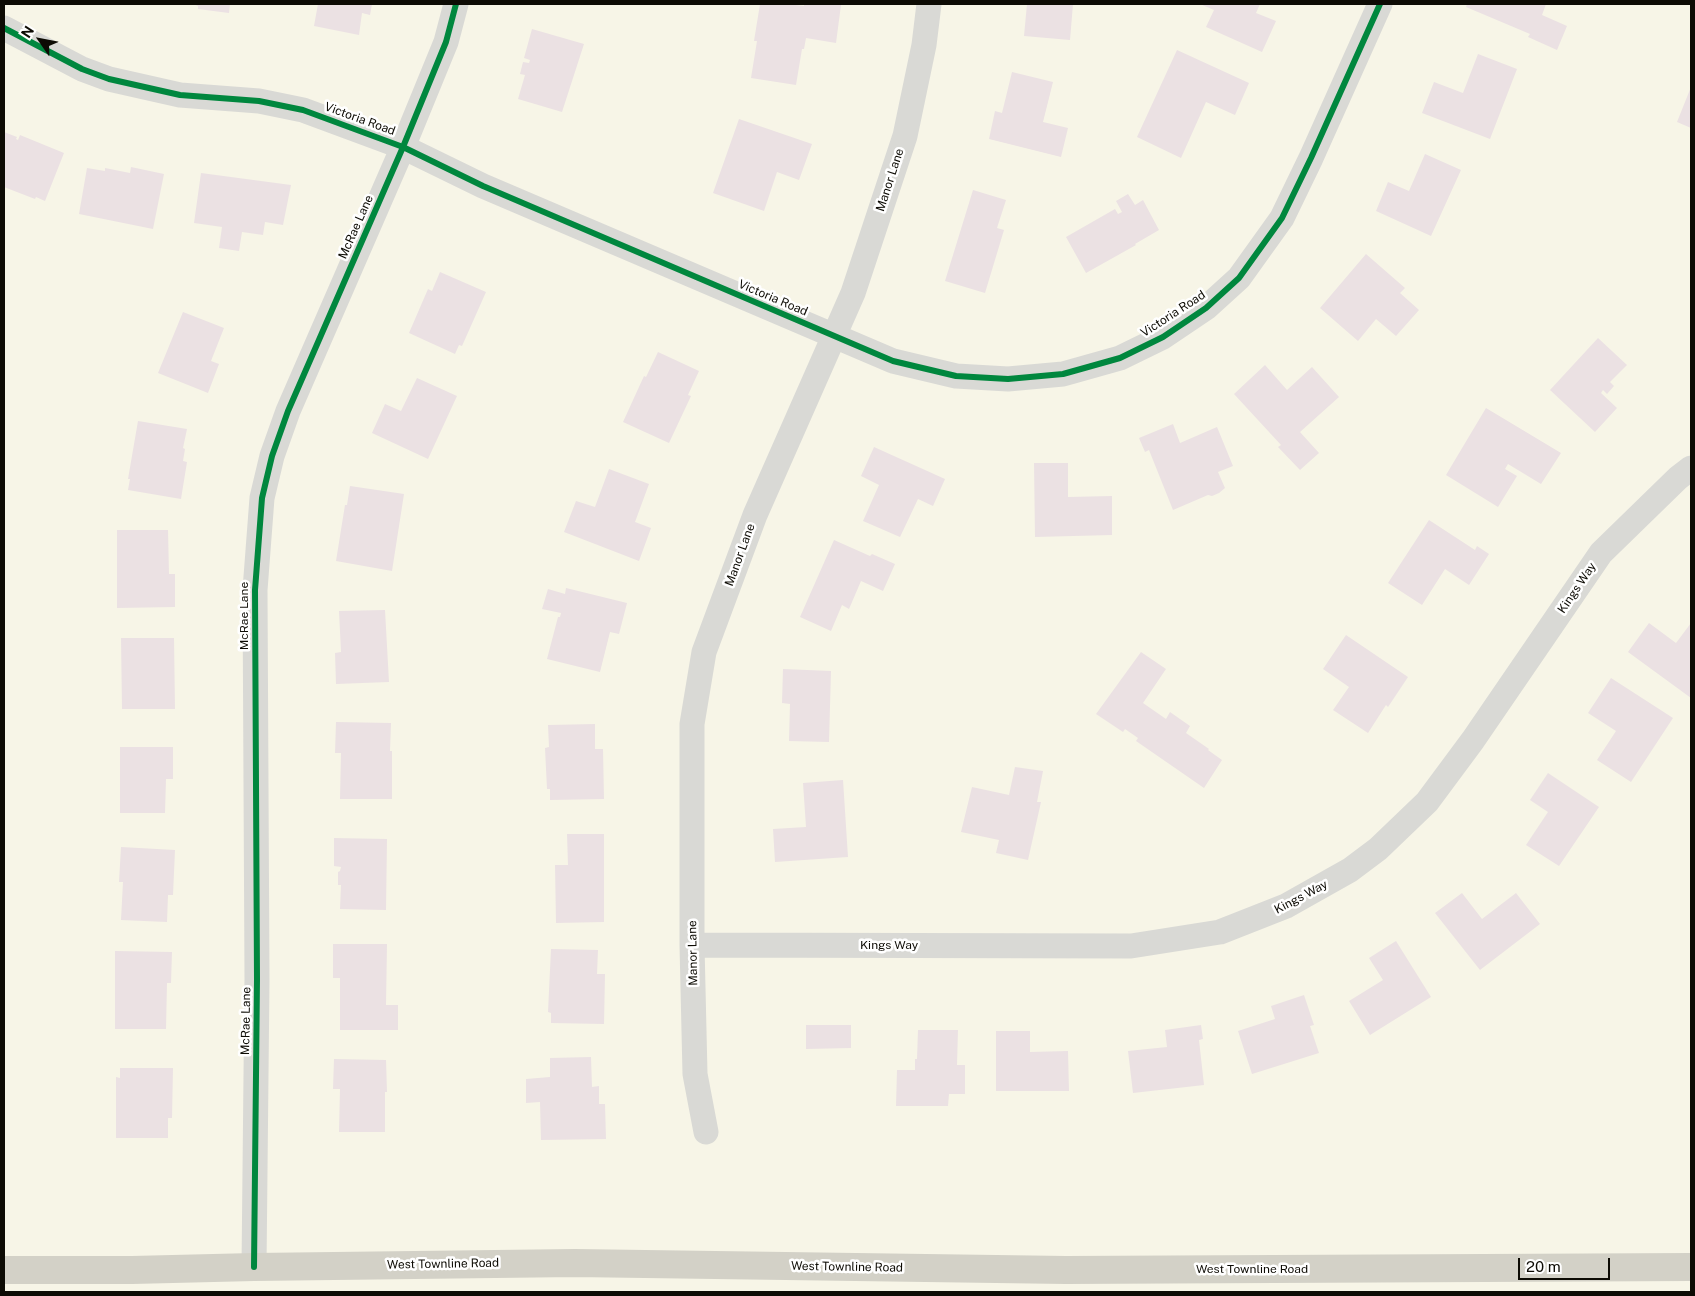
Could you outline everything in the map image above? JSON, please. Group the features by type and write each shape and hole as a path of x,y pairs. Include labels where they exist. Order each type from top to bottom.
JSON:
{"main road":[{"name":"West Townline Road","path":"4,1270 132,1270 254,1266 575,1263 1066,1270 1691,1267"}],"street":[{"name":"McRae Lane","path":"254,1266 258,979 255,590 262,498 272,456 288,411 403,147 446,42 456,4"},
{"name":"Manor Lane","path":"706,1132 695,1074 692,945 692,724 704,652 755,514 853,293 905,136 924,45 929,4"},
{"name":"Victoria Road","path":"4,28 82,69 110,79 180,95 259,101 304,110 403,147 483,186 893,361 956,376 1008,379 1063,374 1120,358 1163,337 1206,308 1239,278 1282,218 1380,4"},
{"name":"Kings Way","path":"692,945 1131,946 1220,932 1286,906 1350,870 1378,849 1427,802 1473,740 1601,553 1678,478 1691,468"}],"building":[{"path":"193,4 230,4 229,13 198,9 198,6"},
{"path":"318,4 372,4 370,15 362,13 359,35 314,26"},
{"path":"760,4 841,5 836,43 806,38 804,49 802,49 796,85 751,78"},
{"path":"1027,4 1073,4 1070,40 1024,36"},
{"path":"1200,4 1260,4 1256,13 1276,21 1262,52 1206,27 1214,10"},
{"path":"1467,4 1546,4 1542,15 1567,26 1557,50 1528,37 1530,34 1466,7"},
{"path":"532,29 584,44 562,112 518,99 525,75 520,74 523,62 529,63 530,60 524,58"},
{"path":"1177,50 1249,83 1235,115 1206,102 1181,158 1137,137"},
{"path":"1478,54 1517,69 1490,139 1422,113 1434,82 1463,93"},
{"path":"1012,72 1053,82 1043,122 1068,128 1061,157 989,139 995,111 1002,113"},
{"path":"1691,87 1691,128 1677,122"},
{"path":"739,119 812,144 799,180 777,172 764,211 713,193"},
{"path":"4,132 17,137 16,139 18,140 20,135 64,153 45,201 4,187"},
{"path":"1425,154 1461,170 1431,236 1376,211 1388,182 1409,191"},
{"path":"131,167 164,174 153,229 79,214 87,168 105,171 105,168 130,173"},
{"path":"201,173 291,185 283,225 265,222 263,235 242,232 239,251 219,248 222,227 194,223"},
{"path":"973,190 1006,200 997,228 1004,230 985,293 945,281"},
{"path":"1128,194 1135,205 1143,200 1159,230 1086,273 1066,237 1115,209 1118,214 1122,212 1116,201"},
{"path":"1366,254 1405,288 1400,293 1419,310 1396,336 1376,319 1358,341 1320,308"},
{"path":"440,272 486,292 462,346 459,345 455,354 409,333 428,289 432,291"},
{"path":"183,312 224,328 211,361 219,364 208,393 158,373"},
{"path":"1598,338 1627,365 1610,382 1614,386 1607,394 1603,390 1601,393 1617,408 1595,432 1550,390"},
{"path":"658,352 699,371 688,395 691,396 669,443 623,422 644,376 646,377"},
{"path":"1265,365 1287,390 1312,367 1339,397 1300,432 1319,453 1300,470 1278,447 1281,445 1234,394"},
{"path":"417,378 457,396 428,459 372,433 385,404 401,411"},
{"path":"1486,408 1561,453 1541,484 1508,464 1505,469 1517,476 1498,507 1446,475"},
{"path":"138,421 187,429 183,448 185,449 183,461 187,462 181,499 128,490 130,479 128,479"},
{"path":"1173,424 1180,443 1217,427 1233,466 1218,472 1225,488 1219,493 1212,496 1208,495 1173,510 1149,450 1145,452 1139,438"},
{"path":"874,447 945,479 933,506 918,499 900,537 863,521 879,485 861,476"},
{"path":"1034,463 1068,463 1068,497 1112,496 1112,535 1035,537"},
{"path":"609,469 649,484 635,522 651,528 639,561 564,532 576,501 595,507"},
{"path":"350,486 404,494 392,571 336,561"},
{"path":"1429,520 1475,550 1477,546 1489,554 1469,585 1445,569 1422,605 1388,583"},
{"path":"117,530 168,530 169,574 175,574 175,607 117,608"},
{"path":"834,540 870,556 872,554 895,564 883,591 861,581 849,609 842,605 831,631 800,617"},
{"path":"566,588 627,603 619,634 610,632 600,672 547,659 558,617 560,617 561,613 542,609 548,589 565,594"},
{"path":"385,610 389,682 336,684 335,653 341,652 339,611"},
{"path":"1649,623 1676,643 1691,623 1691,698 1628,652"},
{"path":"1346,635 1408,677 1388,707 1386,705 1368,733 1333,710 1349,687 1323,669"},
{"path":"121,638 174,638 175,709 122,709"},
{"path":"1141,652 1166,669 1143,703 1166,719 1170,712 1190,726 1186,733 1222,760 1204,788 1136,741 1138,738 1125,729 1123,732 1096,714"},
{"path":"783,669 831,671 829,742 789,741 790,704 782,703"},
{"path":"1611,678 1673,718 1631,782 1597,760 1616,731 1588,713"},
{"path":"336,722 391,723 392,799 340,799 341,753 335,753"},
{"path":"595,724 595,749 603,749 604,799 550,800 550,789 547,789 545,748 549,747 548,725"},
{"path":"120,747 173,747 173,779 166,779 165,813 120,813"},
{"path":"1015,767 1043,771 1037,802 1041,802 1028,860 996,853 999,840 961,832 972,787 1009,795"},
{"path":"1548,773 1599,807 1559,866 1526,845 1548,812 1530,800"},
{"path":"843,780 848,857 775,862 773,829 806,827 803,783"},
{"path":"567,834 604,834 604,922 556,923 555,865 568,865"},
{"path":"334,838 387,839 386,910 340,909 341,885 338,885 338,872 341,867 334,866"},
{"path":"121,847 175,850 173,895 168,895 167,922 121,920 123,882 119,882"},
{"path":"1462,893 1482,919 1516,893 1540,924 1480,970 1435,913"},
{"path":"1396,941 1431,997 1370,1035 1349,1001 1383,980 1369,958"},
{"path":"333,944 387,944 386,1005 398,1005 398,1030 340,1030 340,978 333,978"},
{"path":"551,949 598,950 597,974 605,974 604,1024 551,1023 551,1013 548,1012"},
{"path":"115,951 172,952 171,983 167,983 166,1029 115,1029"},
{"path":"1304,995 1314,1025 1310,1026 1319,1053 1252,1074 1238,1031 1275,1019 1271,1006"},
{"path":"806,1025 851,1025 851,1048 806,1049"},
{"path":"1201,1025 1203,1039 1199,1040 1204,1085 1133,1093 1128,1051 1167,1047 1165,1030"},
{"path":"918,1030 958,1030 957,1065 965,1065 965,1094 949,1094 948,1106 896,1106 897,1070 915,1070"},
{"path":"996,1031 1030,1031 1030,1052 1068,1051 1069,1091 996,1091"},
{"path":"591,1057 592,1087 599,1086 599,1104 605,1104 606,1139 541,1140 540,1102 526,1103 526,1079 550,1077 550,1058"},
{"path":"334,1059 386,1060 385,1132 339,1132 340,1089 333,1089"},
{"path":"120,1068 173,1068 172,1118 168,1118 168,1138 116,1138 116,1077 120,1078"}],"cycle path":[{"path":"254,1267 257,979 255,590 262,498 272,456 288,411 403,147 446,42 456,4"},
{"path":"4,28 82,69 109,79 180,95 259,101 303,110 403,147 483,186 893,361 956,376 1008,379 1063,374 1120,358 1163,337 1206,308 1239,278 1282,218 1380,4"}]}
